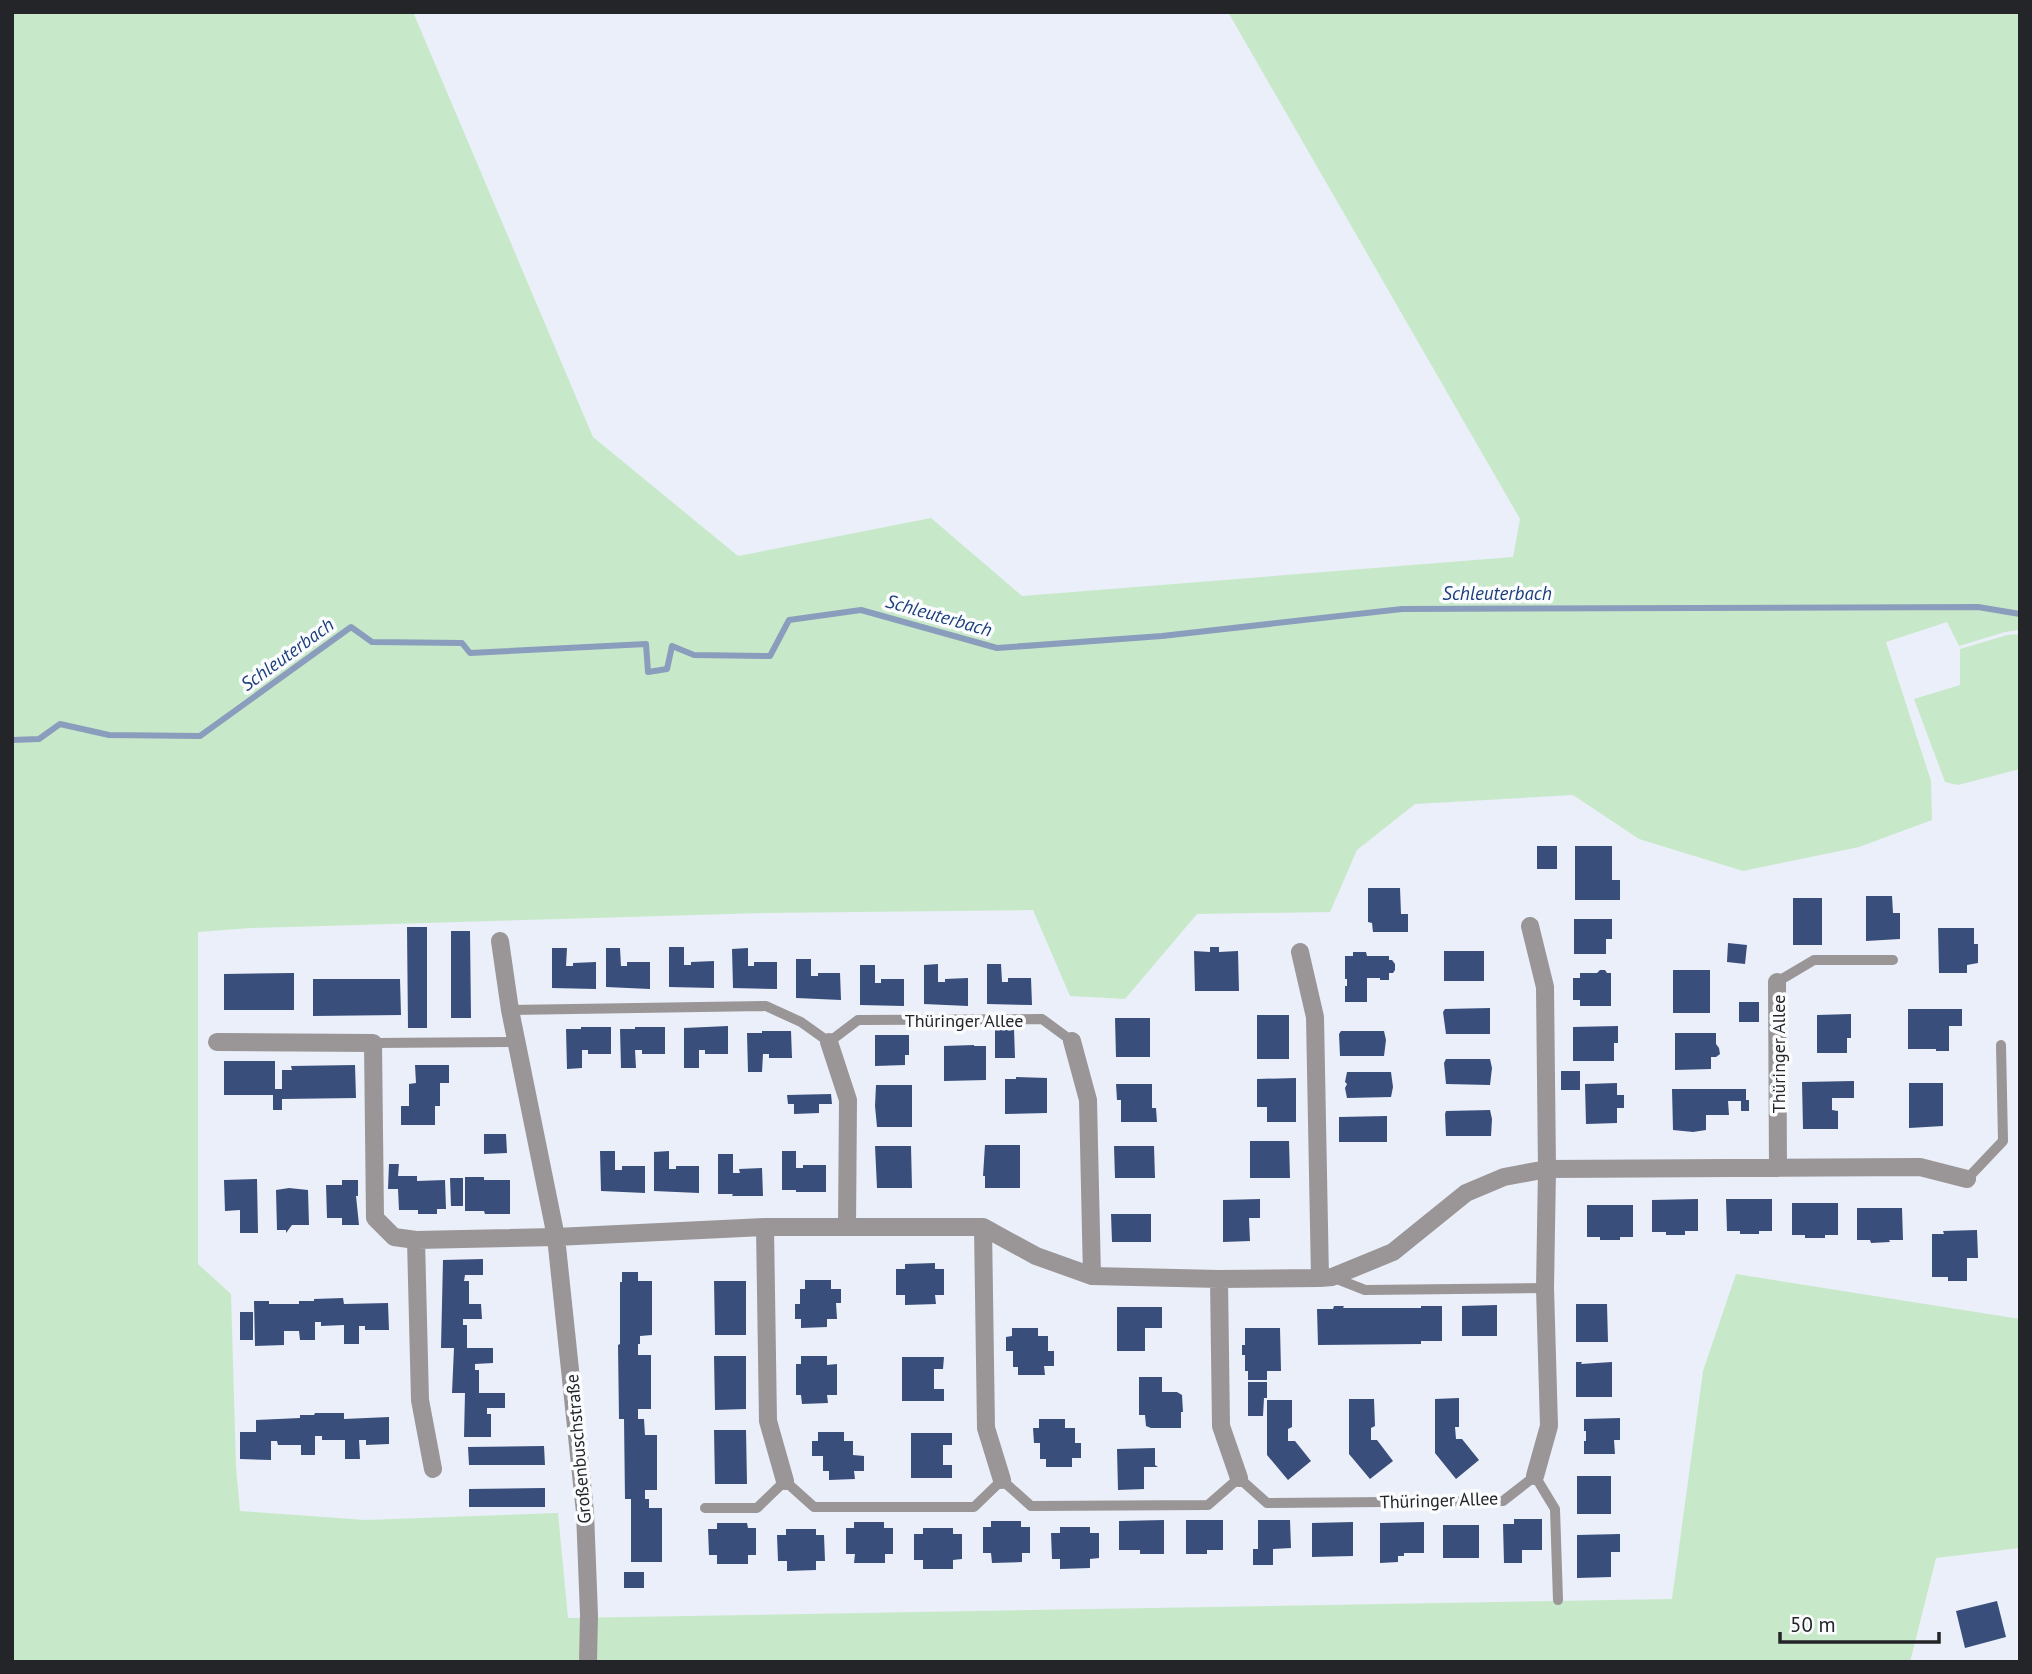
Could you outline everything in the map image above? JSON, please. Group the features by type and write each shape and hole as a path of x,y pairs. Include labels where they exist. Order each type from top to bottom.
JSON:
{"street":[{"path":"1530,926 1545,987 1547,1169 1545,1288 1549,1426 1535,1476"},
{"name":"Großenbuschstraße","path":"500,941 510,1010 556,1237 585,1512 588,1662"},
{"path":"1300,952 1315,1017 1326,1278"},
{"name":"Thüringer Allee","path":"1777,982 1778,1168"},
{"name":"Thüringer Allee","path":"1072,1041 1088,1100 1092,1276"},
{"path":"217,1042 373,1043 375,1218 394,1237 416,1240 556,1237 765,1227 983,1227 1036,1256 1092,1276 1326,1278 1393,1252 1466,1193 1504,1177 1547,1169 1920,1167 1967,1179"},
{"path":"829,1042 848,1100 847,1227"},
{"path":"765,1227 768,1421 785,1481"},
{"path":"983,1227 986,1428 1002,1480"},
{"path":"416,1240 420,1400 433,1469"},
{"name":"Thüringer Allee","path":"1219,1279 1221,1426 1239,1478"}],"lane":[{"path":"1777,982 1814,960 1893,960"},
{"path":"510,1010 766,1006 801,1022 829,1042"},
{"name":"Thüringer Allee","path":"829,1042 858,1020 1042,1019 1072,1041"},
{"path":"373,1043 517,1042"},
{"path":"1967,1179 2003,1142 2001,1045"},
{"path":"1326,1278 1365,1290 1545,1288"},
{"path":"1535,1476 1555,1509 1558,1600"},
{"name":"Thüringer Allee","path":"1239,1478 1267,1503 1503,1501 1535,1476"},
{"path":"705,1508 757,1507 785,1481 814,1507 974,1507 1002,1480 1031,1506 1208,1505 1239,1478"}],"green space":[{"path":"12,12 413,12 593,437 738,556 931,518 1022,596 1513,557 1520,519 1228,12 2020,12 2020,630 1959,646 1947,622 1886,642 1931,781 1932,820 1859,847 1743,871 1639,839 1573,795 1415,804 1357,850 1330,912 1197,914 1125,999 1070,996 1033,910 766,913 251,928 198,932 198,1264 231,1294 236,1467 240,1511 365,1520 558,1513 568,1618 1672,1599 1703,1371 1736,1274 2020,1319 2020,1548 1936,1558 1910,1662 12,1662"},
{"path":"2020,634 2020,769 1958,785 1945,782 1914,699 1960,685 1960,649 2007,635"}],"building":[{"path":"1537,846 1557,846 1557,869 1537,869"},
{"path":"1575,846 1612,846 1612,880 1620,880 1620,900 1575,900"},
{"path":"1368,888 1400,888 1401,914 1408,914 1408,932 1373,932 1372,923 1368,922"},
{"path":"1866,896 1892,896 1893,913 1900,913 1900,939 1866,941"},
{"path":"1793,898 1822,898 1822,945 1793,945"},
{"path":"1574,919 1612,919 1612,939 1606,939 1606,954 1574,954"},
{"path":"407,927 427,927 427,1028 408,1028"},
{"path":"1938,928 1974,928 1974,944 1978,944 1978,963 1967,965 1967,973 1939,973"},
{"path":"451,931 470,931 471,1018 451,1018"},
{"path":"1728,943 1747,945 1745,964 1727,962"},
{"path":"669,947 684,947 684,965 714,961 714,988 669,987"},
{"path":"1210,947 1219,947 1219,952 1238,951 1239,991 1195,991 1194,951 1210,952"},
{"path":"552,948 567,948 566,966 596,962 596,989 552,988"},
{"path":"606,948 620,948 621,966 627,966 627,962 650,962 650,989 606,987"},
{"path":"748,948 748,966 754,966 754,962 777,962 777,989 733,988 732,949"},
{"path":"1444,951 1484,951 1484,981 1444,981"},
{"path":"1353,952 1366,952 1367,956 1389,956 1389,960 1395,964 1393,973 1389,973 1389,980 1367,978 1367,1002 1345,1002 1345,956 1353,956"},
{"path":"796,959 811,959 811,976 818,976 818,973 840,973 841,1000 796,998"},
{"path":"938,964 938,982 968,978 968,1006 924,1004 924,965"},
{"path":"987,964 1001,964 1002,982 1008,982 1008,978 1031,978 1032,1005 987,1004"},
{"path":"860,965 875,965 875,983 881,983 881,979 904,979 904,1006 860,1005"},
{"path":"1600,970 1611,973 1611,1006 1580,1006 1580,1000 1573,1000 1573,978 1580,978 1580,973 1597,973"},
{"path":"1673,970 1710,970 1710,1013 1673,1013"},
{"path":"294,973 294,1010 224,1010 224,974"},
{"path":"313,979 400,979 401,1015 313,1016"},
{"path":"1739,1002 1759,1002 1759,1022 1739,1022"},
{"path":"1490,1008 1490,1034 1446,1034 1443,1012 1445,1009"},
{"path":"1908,1009 1962,1009 1962,1026 1949,1026 1949,1051 1908,1049"},
{"path":"1851,1014 1851,1038 1847,1038 1847,1053 1817,1053 1817,1015"},
{"path":"1257,1015 1289,1015 1289,1059 1257,1059"},
{"path":"1115,1018 1150,1018 1150,1057 1116,1057"},
{"path":"728,1026 728,1054 705,1054 705,1050 699,1050 699,1068 684,1068 684,1028"},
{"path":"1618,1026 1614,1061 1573,1061 1573,1027"},
{"path":"611,1027 611,1054 588,1054 588,1050 582,1050 582,1068 567,1069 566,1029"},
{"path":"665,1027 665,1054 642,1054 642,1050 635,1050 636,1068 621,1068 620,1029"},
{"path":"995,1029 1014,1029 1015,1058 995,1058"},
{"path":"791,1031 792,1058 769,1058 769,1054 763,1054 762,1072 748,1072 747,1033"},
{"path":"1341,1031 1384,1031 1384,1056 1340,1056"},
{"path":"1675,1033 1716,1033 1720,1054 1711,1057 1711,1069 1675,1070"},
{"path":"875,1035 909,1035 909,1055 905,1055 905,1065 875,1066"},
{"path":"944,1046 986,1046 986,1080 944,1081"},
{"path":"1446,1059 1490,1059 1490,1085 1446,1084"},
{"path":"224,1061 275,1061 275,1089 282,1089 282,1070 292,1070 291,1066 355,1065 356,1098 282,1099 282,1110 273,1110 273,1095 224,1095"},
{"path":"415,1065 449,1065 449,1083 440,1083 440,1106 435,1106 435,1125 401,1125 401,1106 409,1106 409,1084 416,1083"},
{"path":"1561,1071 1580,1071 1580,1090 1561,1090"},
{"path":"1347,1072 1391,1072 1391,1097 1347,1098"},
{"path":"1047,1078 1047,1113 1005,1114 1005,1079"},
{"path":"1296,1078 1296,1122 1267,1122 1267,1107 1257,1107 1257,1079"},
{"path":"1854,1081 1854,1098 1832,1098 1832,1110 1838,1111 1838,1129 1803,1129 1802,1082"},
{"path":"1617,1083 1617,1095 1624,1095 1624,1108 1617,1108 1617,1123 1586,1124 1585,1084"},
{"path":"1909,1083 1943,1083 1943,1126 1909,1128"},
{"path":"1116,1084 1152,1084 1152,1108 1156,1108 1157,1122 1121,1122 1121,1100 1117,1100"},
{"path":"876,1085 912,1085 912,1127 877,1127"},
{"path":"1672,1089 1746,1089 1749,1111 1741,1111 1741,1101 1728,1101 1729,1115 1706,1115 1706,1130 1673,1130"},
{"path":"831,1094 832,1104 819,1104 819,1113 794,1114 794,1104 788,1104 787,1095"},
{"path":"1490,1110 1491,1136 1446,1136 1446,1111"},
{"path":"1387,1116 1387,1142 1339,1142 1339,1117"},
{"path":"484,1134 506,1134 507,1153 484,1154"},
{"path":"1250,1141 1289,1141 1290,1178 1250,1178"},
{"path":"985,1145 1020,1145 1020,1188 985,1188"},
{"path":"875,1146 911,1146 912,1188 877,1188"},
{"path":"1114,1146 1154,1146 1155,1178 1115,1178"},
{"path":"600,1151 615,1151 615,1170 622,1170 622,1166 645,1166 645,1193 601,1191"},
{"path":"669,1151 669,1169 676,1169 676,1166 699,1166 699,1193 654,1191 654,1152"},
{"path":"782,1151 796,1151 796,1168 803,1168 803,1165 826,1165 826,1192 782,1190"},
{"path":"718,1154 733,1154 733,1173 740,1173 739,1169 762,1168 763,1196 718,1194"},
{"path":"389,1164 399,1164 398,1176 417,1176 417,1181 445,1180 446,1209 437,1209 437,1214 399,1210 398,1189 388,1189"},
{"path":"465,1177 510,1180 510,1214 465,1211"},
{"path":"450,1178 463,1178 463,1206 451,1206"},
{"path":"257,1179 258,1233 240,1233 240,1210 225,1211 224,1180"},
{"path":"342,1180 358,1180 356,1196 359,1225 342,1225 342,1218 327,1218 326,1185 342,1185"},
{"path":"276,1190 308,1190 309,1225 292,1225 286,1233 286,1230 277,1230"},
{"path":"1260,1199 1260,1218 1249,1218 1250,1241 1223,1242 1223,1200"},
{"path":"1698,1199 1698,1231 1685,1231 1685,1235 1652,1232 1652,1200"},
{"path":"1726,1199 1772,1199 1772,1231 1740,1234 1740,1231 1727,1231"},
{"path":"1792,1203 1838,1203 1838,1235 1805,1238 1805,1235 1792,1235"},
{"path":"1587,1205 1633,1205 1633,1237 1600,1240 1600,1237 1587,1237"},
{"path":"1857,1208 1902,1208 1903,1240 1871,1243 1870,1240 1857,1240"},
{"path":"1111,1214 1151,1214 1151,1242 1112,1242"},
{"path":"1977,1230 1978,1258 1967,1258 1967,1281 1948,1281 1948,1277 1932,1277 1932,1234"},
{"path":"483,1259 483,1275 465,1275 464,1281 469,1281 469,1304 481,1304 482,1319 463,1319 463,1325 467,1325 467,1348 493,1348 493,1363 475,1364 475,1370 479,1370 479,1393 505,1393 505,1408 487,1408 487,1414 491,1414 491,1437 464,1437 465,1393 452,1393 454,1348 441,1348 443,1260"},
{"path":"935,1263 935,1269 944,1269 944,1295 935,1295 936,1304 905,1305 905,1295 896,1295 896,1269 905,1269 905,1264"},
{"path":"622,1272 638,1272 638,1281 652,1281 652,1335 640,1336 638,1344 638,1355 651,1355 651,1409 638,1409 638,1419 644,1419 645,1435 657,1435 657,1490 645,1490 645,1499 649,1499 649,1508 662,1508 662,1562 631,1562 631,1499 625,1499 624,1419 619,1419 618,1345"},
{"path":"805,1280 831,1280 831,1289 841,1289 841,1303 836,1303 837,1319 827,1319 827,1327 801,1328 801,1319 795,1319 795,1304 800,1304 800,1289 805,1289"},
{"path":"714,1281 746,1281 746,1335 715,1335"},
{"path":"343,1298 344,1304 388,1303 389,1330 365,1330 365,1326 359,1326 359,1344 344,1344 344,1325 321,1326 321,1322 315,1322 315,1340 300,1340 299,1331 284,1331 284,1345 255,1346 254,1301 299,1304 299,1301"},
{"path":"1576,1304 1607,1304 1608,1342 1576,1342"},
{"path":"1497,1305 1497,1336 1462,1336 1462,1306"},
{"path":"1334,1306 1442,1306 1442,1341 1421,1341 1421,1344 1318,1345 1317,1309 1333,1309"},
{"path":"1117,1307 1162,1307 1162,1328 1145,1328 1145,1351 1117,1351"},
{"path":"240,1312 253,1312 253,1340 240,1340"},
{"path":"1012,1328 1038,1328 1038,1336 1048,1336 1048,1351 1054,1351 1054,1366 1044,1366 1045,1375 1018,1375 1018,1367 1013,1367 1013,1351 1006,1351 1006,1337 1012,1336"},
{"path":"1245,1328 1280,1328 1281,1371 1267,1371 1267,1380 1248,1380 1245,1355 1242,1355"},
{"path":"714,1356 746,1356 746,1409 715,1410"},
{"path":"801,1356 827,1356 827,1365 837,1364 837,1395 827,1395 828,1403 802,1404 801,1395 796,1395 796,1364 801,1364"},
{"path":"902,1357 944,1357 943,1369 934,1369 934,1389 944,1389 944,1401 902,1401"},
{"path":"1576,1362 1612,1362 1612,1397 1576,1397"},
{"path":"1139,1377 1162,1377 1162,1392 1177,1392 1182,1395 1181,1428 1146,1426 1145,1415 1139,1415"},
{"path":"1248,1382 1267,1382 1263,1416 1248,1416"},
{"path":"1459,1398 1459,1427 1455,1427 1456,1439 1462,1439 1479,1460 1456,1479 1435,1453 1435,1399"},
{"path":"1349,1399 1374,1399 1375,1426 1371,1428 1371,1440 1377,1440 1393,1461 1370,1479 1349,1454"},
{"path":"1267,1400 1292,1400 1292,1427 1288,1429 1288,1441 1295,1441 1311,1461 1288,1480 1267,1455"},
{"path":"344,1413 344,1419 389,1417 389,1444 366,1445 366,1440 359,1440 360,1459 345,1459 345,1440 322,1440 322,1436 315,1436 315,1455 301,1455 301,1445 278,1445 277,1441 271,1441 271,1460 240,1459 240,1432 256,1432 256,1420 300,1418 300,1415"},
{"path":"1620,1418 1620,1440 1614,1440 1615,1454 1584,1454 1584,1419"},
{"path":"1039,1419 1065,1419 1065,1428 1075,1428 1075,1443 1081,1443 1081,1458 1072,1458 1072,1467 1046,1467 1046,1459 1040,1459 1040,1443 1034,1443 1033,1428 1039,1428"},
{"path":"714,1430 746,1430 747,1484 715,1484"},
{"path":"818,1432 844,1432 844,1441 853,1441 853,1455 864,1456 864,1471 854,1471 855,1479 829,1480 829,1471 823,1471 823,1456 812,1456 812,1441 818,1441"},
{"path":"911,1433 952,1433 952,1445 943,1445 943,1465 952,1465 952,1478 911,1478"},
{"path":"544,1446 545,1465 469,1465 468,1447"},
{"path":"1155,1448 1155,1465 1158,1467 1144,1467 1144,1489 1118,1490 1117,1449"},
{"path":"1577,1476 1611,1476 1611,1514 1577,1514"},
{"path":"545,1488 545,1507 469,1507 469,1489"},
{"path":"1514,1519 1542,1519 1542,1550 1522,1550 1522,1563 1504,1563 1503,1524 1514,1524"},
{"path":"1164,1520 1164,1554 1140,1554 1140,1550 1119,1550 1119,1521"},
{"path":"1186,1520 1223,1520 1223,1550 1207,1550 1207,1554 1186,1554"},
{"path":"1258,1520 1290,1520 1291,1548 1273,1549 1273,1565 1253,1565 1253,1549 1258,1549"},
{"path":"991,1521 1021,1521 1021,1527 1030,1527 1030,1553 1022,1553 1022,1562 992,1563 991,1553 983,1553 983,1527 991,1527"},
{"path":"854,1522 884,1522 884,1528 893,1528 893,1554 885,1554 885,1563 854,1563 855,1554 846,1554 846,1528 854,1528"},
{"path":"1353,1522 1353,1556 1312,1557 1312,1523"},
{"path":"1424,1522 1424,1553 1404,1553 1404,1556 1398,1556 1398,1562 1380,1563 1380,1523"},
{"path":"717,1523 747,1523 748,1528 756,1528 756,1555 748,1555 748,1564 717,1564 717,1555 709,1555 708,1529 717,1529"},
{"path":"1443,1525 1479,1525 1479,1558 1443,1558"},
{"path":"1060,1527 1090,1527 1090,1533 1099,1533 1099,1558 1090,1559 1090,1568 1060,1569 1060,1559 1052,1559 1051,1533 1060,1533"},
{"path":"923,1528 953,1528 953,1534 962,1534 962,1559 953,1560 953,1569 923,1569 923,1560 914,1560 914,1534 923,1534"},
{"path":"786,1529 816,1529 816,1535 824,1535 825,1561 816,1561 816,1570 787,1571 787,1561 778,1561 777,1535 786,1535"},
{"path":"1620,1534 1620,1552 1611,1552 1611,1577 1577,1578 1577,1535"},
{"path":"624,1572 644,1572 644,1588 624,1588"},
{"path":"1997,1601 2006,1637 1965,1648 1956,1611"}],"waterway":[{"name":"Schleuterbach","path":"12,740 39,739 60,724 109,735 200,736 351,627 372,642 462,643 470,653 646,644 648,672 667,669 672,646 694,655 770,656 789,620 861,610 997,648 1162,636 1402,609 1978,607 2020,614"}]}
